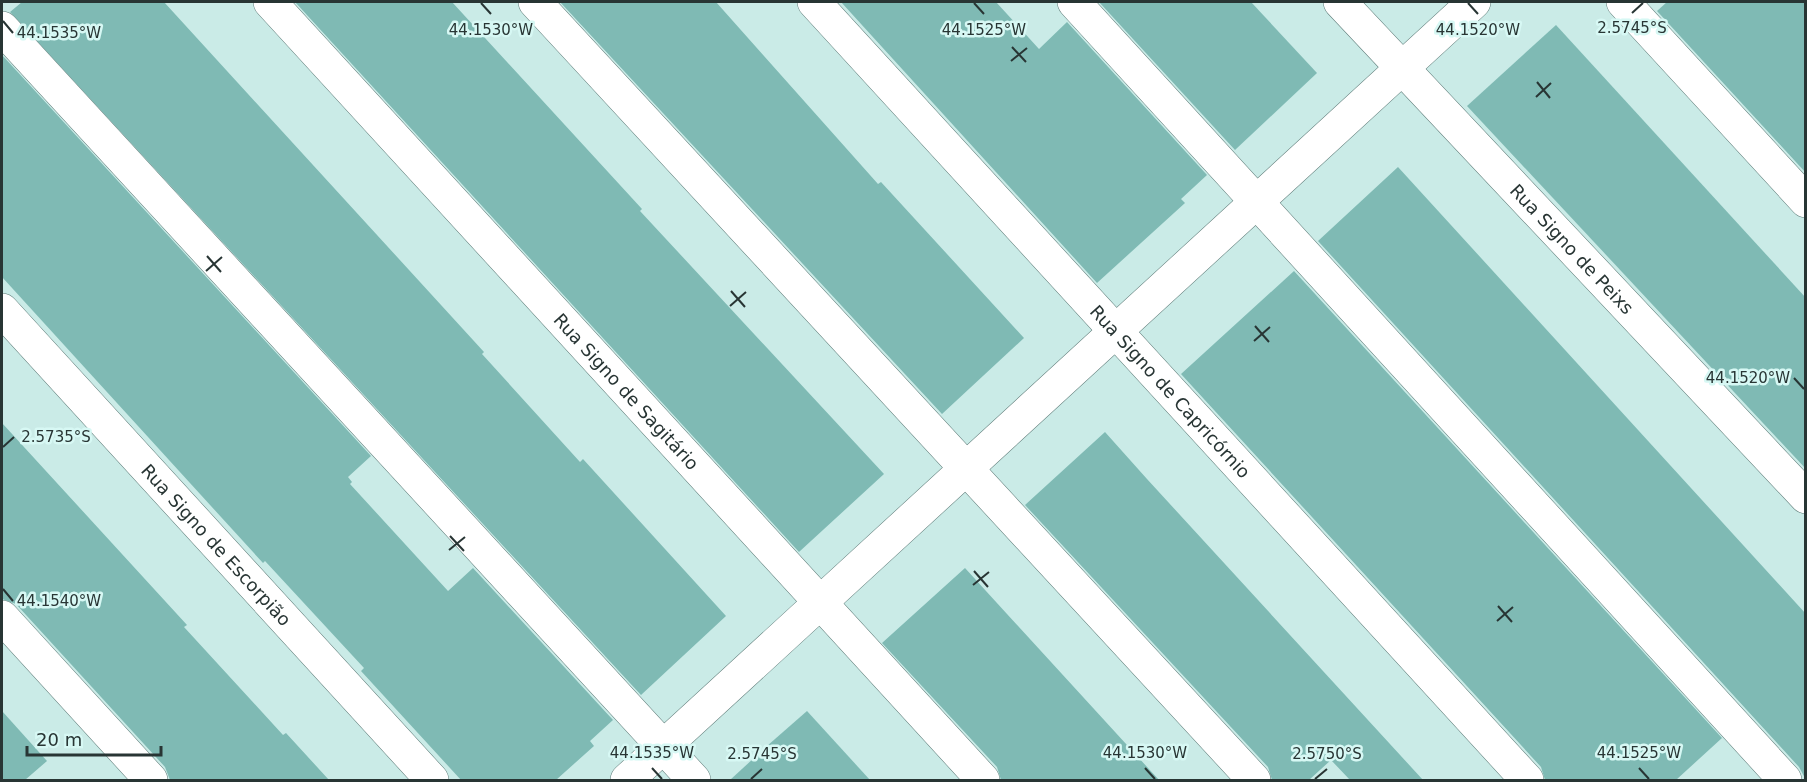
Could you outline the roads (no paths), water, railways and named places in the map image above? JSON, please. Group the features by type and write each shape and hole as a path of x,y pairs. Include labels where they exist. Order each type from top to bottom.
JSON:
{"street":[{"name":"Rua Signo de Sagitário","path":"270,2 983,780"},
{"path":"535,2 1254,780"},
{"name":"Rua Signo de Capricórnio","path":"814,2 1527,780"},
{"path":"1074,2 1785,780"},
{"name":"Rua Signo de Peixs","path":"1340,2 1806,497"},
{"path":"627,780 1474,2"},
{"path":"1623,2 1806,201"},
{"path":"2,28 694,780"},
{"name":"Rua Signo de Escorpião","path":"2,310 432,780"},
{"path":"2,617 151,780"}]}
